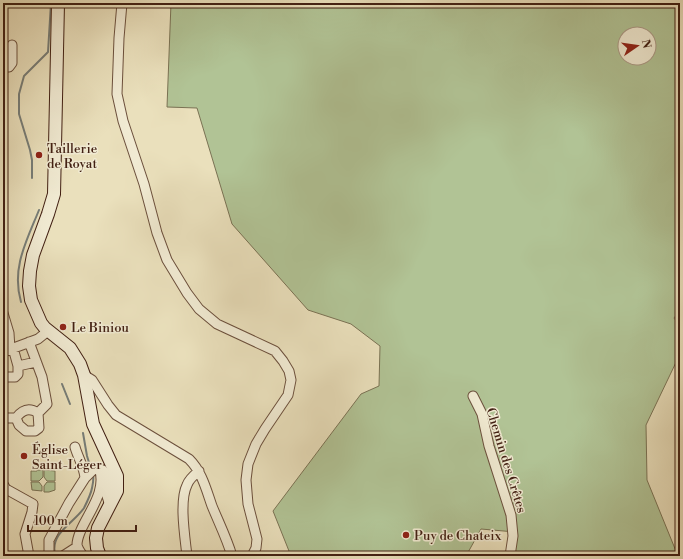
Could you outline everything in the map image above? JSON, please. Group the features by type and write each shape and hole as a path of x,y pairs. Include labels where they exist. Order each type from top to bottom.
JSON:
{"main road":[{"path":"58,3 54,194 33,255 29,286 31,300 41,322 48,331 70,348 80,364 84,375 93,424 117,476 117,491 98,528 96,538 100,556"}],"street":[{"path":"122,3 117,94 123,121 144,184 157,233 167,260 187,293 199,309 217,324 275,351 284,361 289,371 291,380 288,395 256,444 248,464 246,480 248,504 257,538 256,548 252,556"},
{"path":"3,66 9,66 12,63 12,45"},
{"path":"3,313 9,333 9,350 18,366 18,374 15,377 3,377"},
{"path":"9,350 38,339 48,331"},
{"path":"16,418 19,425 26,431 35,431 38,428 38,413 47,404 42,377 29,342"},
{"path":"18,366 36,362"},
{"path":"84,375 92,380 108,405 116,414 189,459 199,471 232,556"},
{"name":"Chemin des Crêtes","path":"473,396 482,414 489,446 511,515 513,536 510,556"},
{"path":"16,418 20,412 34,410 38,413"},
{"path":"3,418 16,418"},
{"path":"75,447 78,458 84,467 102,476 102,486 78,538 77,547 83,556"},
{"path":"49,556 49,540 70,503 92,472 103,469 108,475 107,496 110,506"},
{"path":"187,556 184,494 187,484 199,471"},
{"path":"3,484 6,489 33,504 25,534 29,556"},
{"path":"63,556 77,547"}],"green space":[{"path":"171,3 680,3 680,310 674,318 680,327 680,354 646,425 647,480 678,556 511,556 515,532 481,529 466,556 291,556 273,511 361,394 379,386 380,346 351,324 308,310 232,224 197,108 167,107"},
{"path":"43,470 43,477 39,481 31,481 31,471"},
{"path":"44,470 55,471 55,481 47,481 44,477"},
{"path":"31,482 39,482 42,486 42,491 32,490"},
{"path":"47,482 55,482 55,490 44,492 44,486"}],"waterway":[{"path":"32,178 32,160 30,150 19,114 19,94 24,76 48,52 51,3"},
{"path":"21,302 18,290 19,266 25,243 39,210"},
{"path":"62,384 70,404"},
{"path":"83,433 91,469"},
{"path":"55,554 54,547 59,534 84,508 90,495 93,475"}],"place":[{"name":"Taillerie de Royat","path":"39,155"},
{"name":"Le Biniou","path":"63,327"},
{"name":"Église Saint-Léger","path":"24,456"},
{"name":"Puy de Chateix","path":"406,535"}]}
